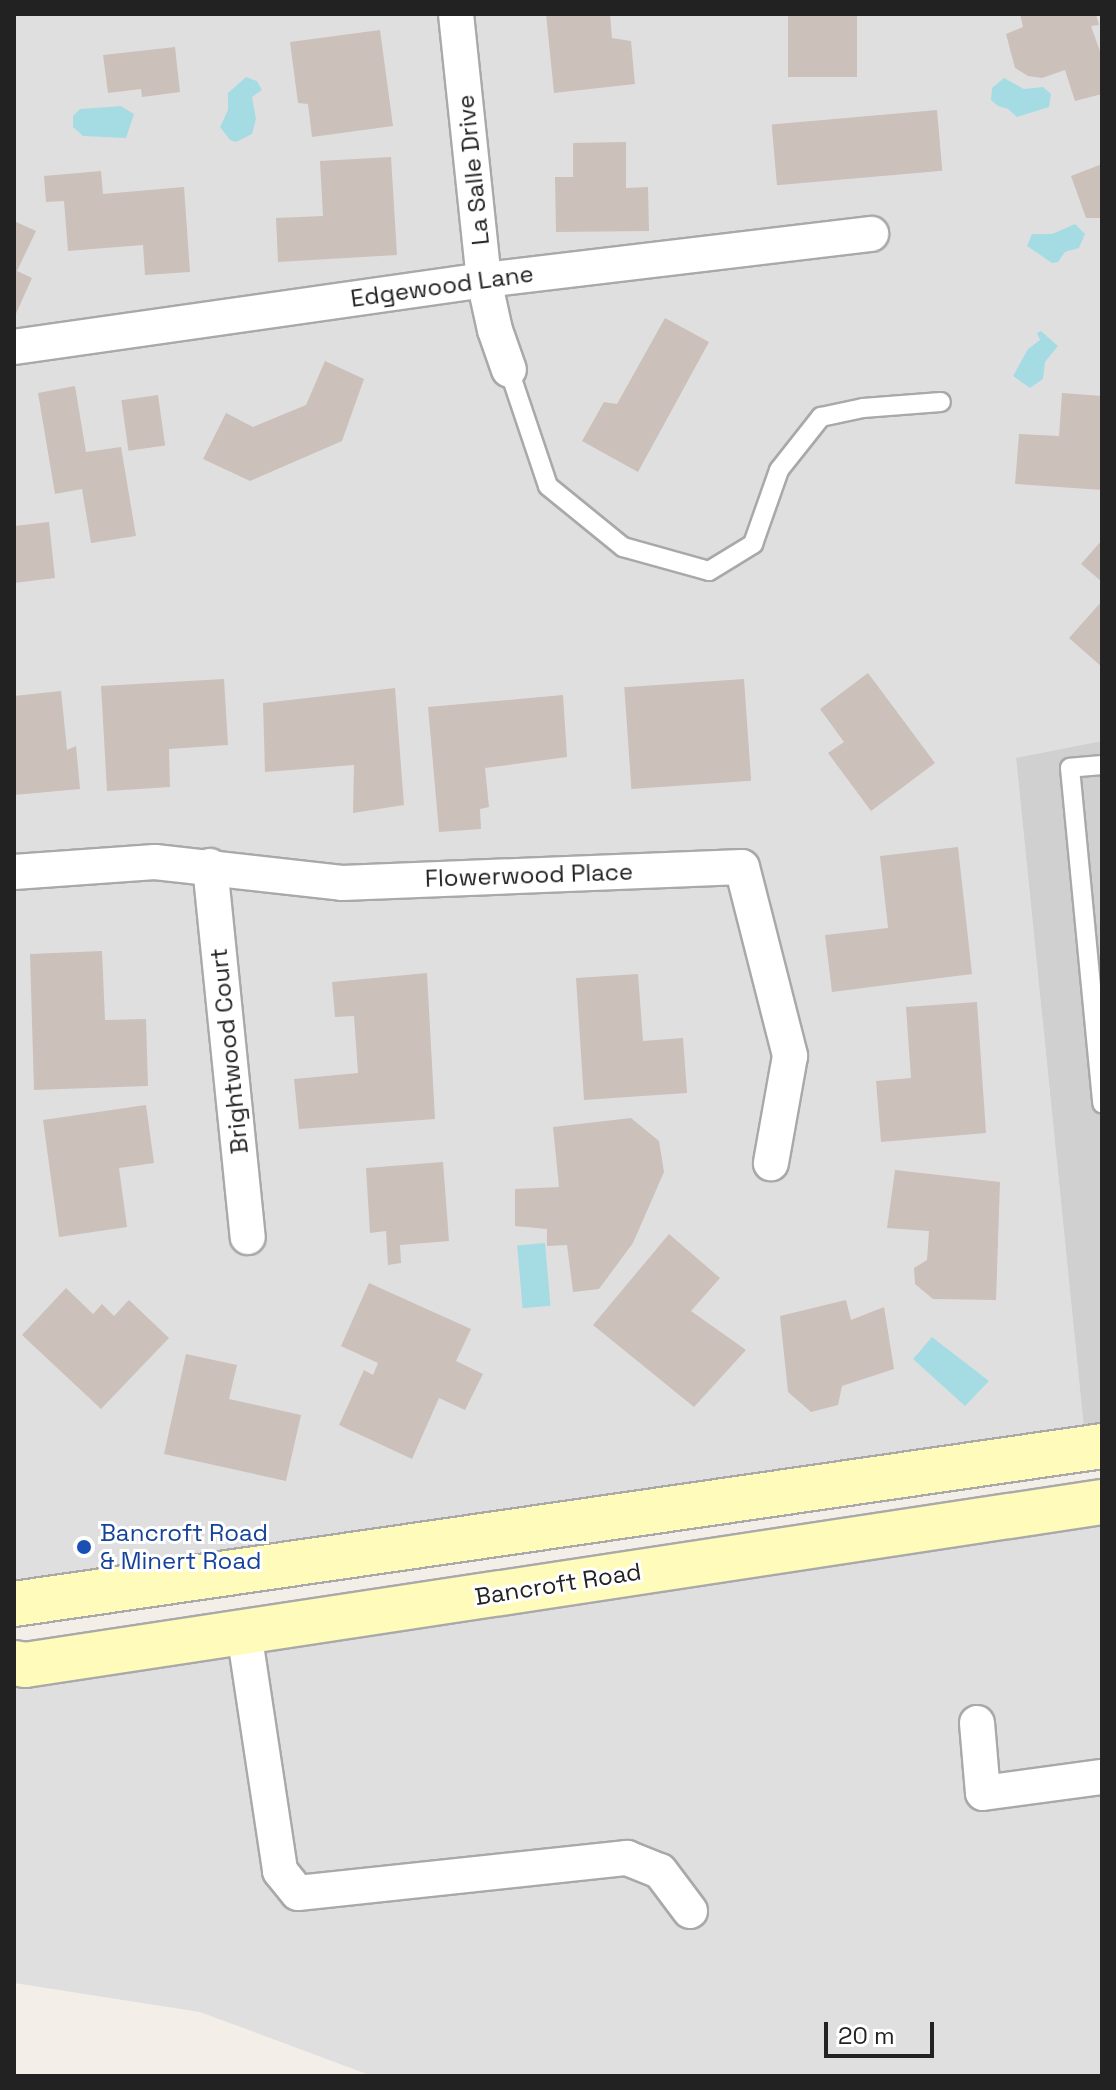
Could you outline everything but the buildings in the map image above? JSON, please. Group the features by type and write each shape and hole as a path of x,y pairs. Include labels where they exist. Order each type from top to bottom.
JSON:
{"street":[{"name":"La Salle Drive","path":"456,14 484,280 495,330 509,370"},
{"name":"Edgewood Lane","path":"14,347 484,280 871,234"},
{"name":"Flowerwood Place","path":"14,872 155,862 342,883 742,867 790,1056 771,1163"},
{"name":"Brightwood Court","path":"210,866 248,1237"},
{"path":"14,1604 1102,1446"},
{"name":"Bancroft Road","path":"14,1663 25,1665 1102,1502"},
{"path":"244,1632 280,1871 298,1893 627,1858 660,1871 690,1911"},
{"path":"977,1723 983,1793 1102,1777"}],"lane":[{"path":"509,370 548,486 623,547 709,571 753,544 779,470 821,417 863,408 941,402"},
{"path":"1102,765 1070,768 1102,1103"}],"shaded area":[{"path":"14,14 1102,14 1102,741 1016,759 1086,1449 14,1604"},
{"path":"1102,741 1102,1446 1086,1449 1016,758"},
{"path":"1102,1502 1102,2076 372,2076 200,2012 14,1983 14,1663"}],"water":[{"path":"246,77 257,81 262,90 252,97 256,119 252,134 236,142 230,140 220,127 228,110 228,93"},
{"path":"1004,78 1024,89 1043,87 1051,94 1049,107 1017,117 1008,109 998,106 991,100 992,88"},
{"path":"121,106 134,114 126,138 83,136 73,127 73,116 80,109"},
{"path":"1075,224 1085,234 1079,248 1065,252 1058,262 1052,263 1027,246 1032,234 1052,234"},
{"path":"1041,331 1058,346 1045,362 1043,379 1030,388 1013,376 1028,349 1040,340 1037,333"},
{"path":"545,1243 550,1306 523,1308 517,1245"},
{"path":"932,1337 989,1381 965,1406 913,1359"}],"place":[{"name":"Bancroft Road & Minert Road","path":"84,1547"}]}
